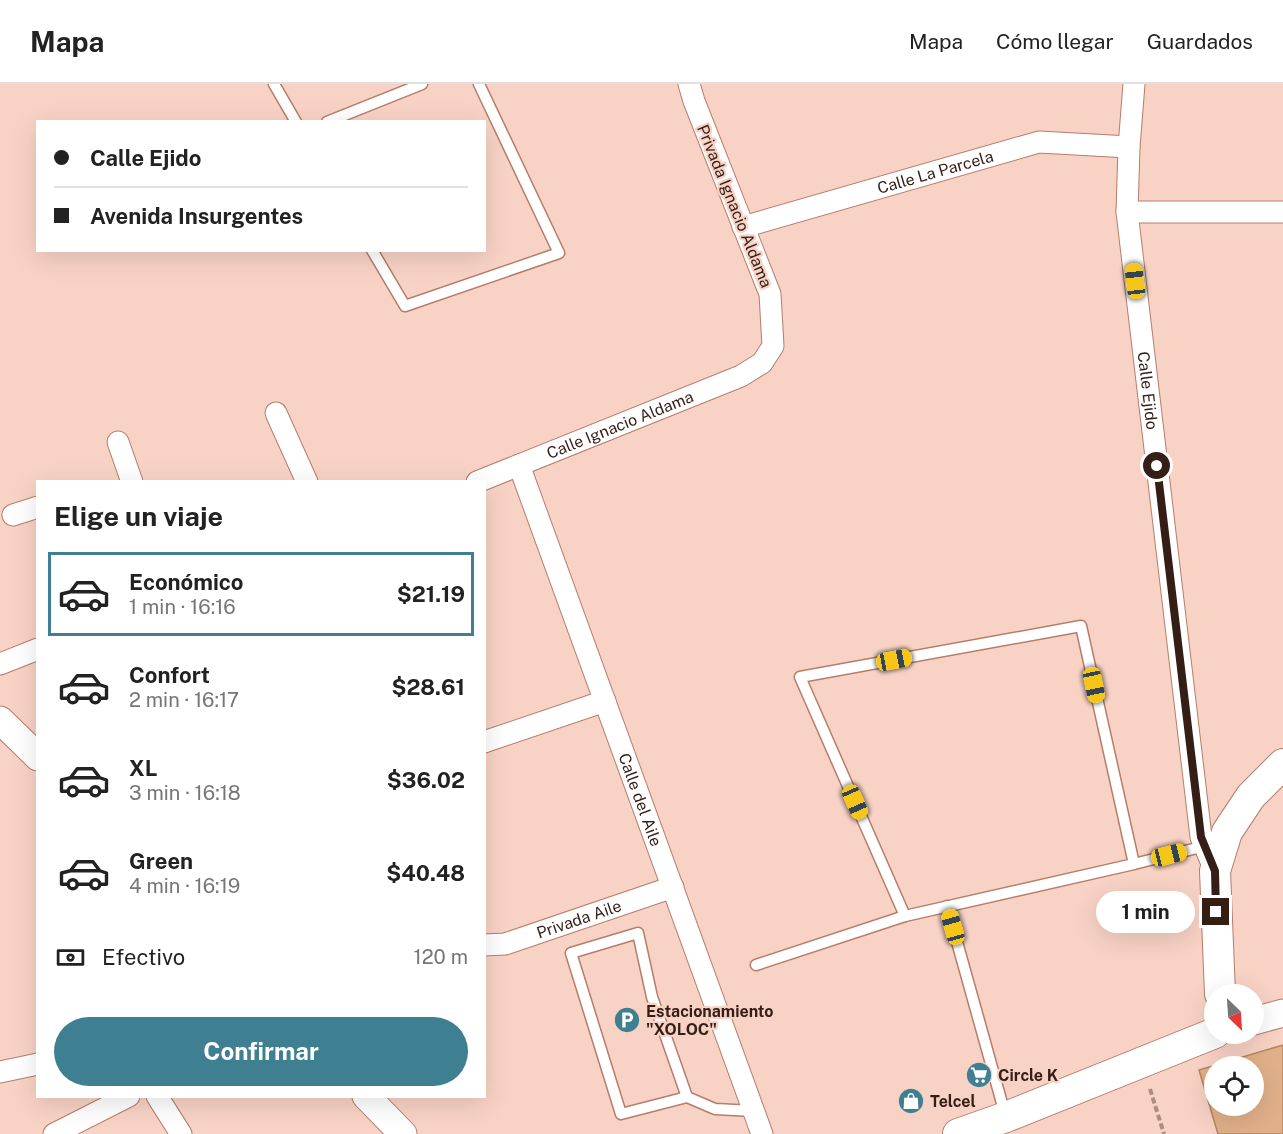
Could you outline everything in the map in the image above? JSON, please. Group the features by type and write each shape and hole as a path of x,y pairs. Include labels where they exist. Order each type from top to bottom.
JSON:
{"main road":[{"path":"1219,984 1210,858 1251,796 1283,764"},
{"path":"958,1134 1204,1038"}],"street":[{"name":"Privada Ignacio Aldama","path":"689,84 770,294 773,346 762,363"},
{"name":"Calle Ejido","path":"1134,84 1127,212 1201,837 1210,858"},
{"name":"Calle La Parcela","path":"743,226 1039,142 1129,147"},
{"path":"1127,212 1283,212"},
{"name":"Calle Ignacio Aldama","path":"482,480 741,376 762,363"},
{"path":"276,413 306,480"},
{"path":"118,442 126,480"},
{"name":"Calle del Aile","path":"519,465 762,1134"},
{"path":"14,515 36,508"},
{"path":"0,664 36,650"},
{"path":"486,741 605,701"},
{"path":"0,720 36,756"},
{"name":"Privada Aile","path":"486,945 505,944 673,887"},
{"path":"1264,1018 1283,1013"},
{"path":"0,1072 36,1064"},
{"path":"54,1134 125,1098"},
{"path":"159,1098 182,1134"},
{"path":"368,1098 403,1134"}],"lane":[{"path":"274,84 295,120"},
{"path":"332,120 422,84"},
{"path":"373,252 405,306 560,253 479,84"},
{"path":"905,916 800,677 1081,626 1134,864"},
{"path":"756,965 905,916 947,906 1134,864 1210,858"},
{"path":"947,906 1006,1117"},
{"path":"687,1097 652,997 638,933 571,953 621,1114 687,1097 715,1109 754,1111"}],"path":[{"path":"1142,1063 1164,1134"}],"building":[{"path":"1283,1045 1283,1134 1218,1134 1213,1116 1264,1116 1264,1056 1246,1056"},
{"path":"1204,1069 1204,1087 1199,1070"}],"place":[{"name":"Estacionamiento \"XOLOC\"","path":"627,1020"},
{"name":"Circle K","path":"979,1075"},
{"name":"Telcel","path":"911,1101"}],"route":[{"path":"1157,466 1201,837 1215,871 1216,912"}]}
